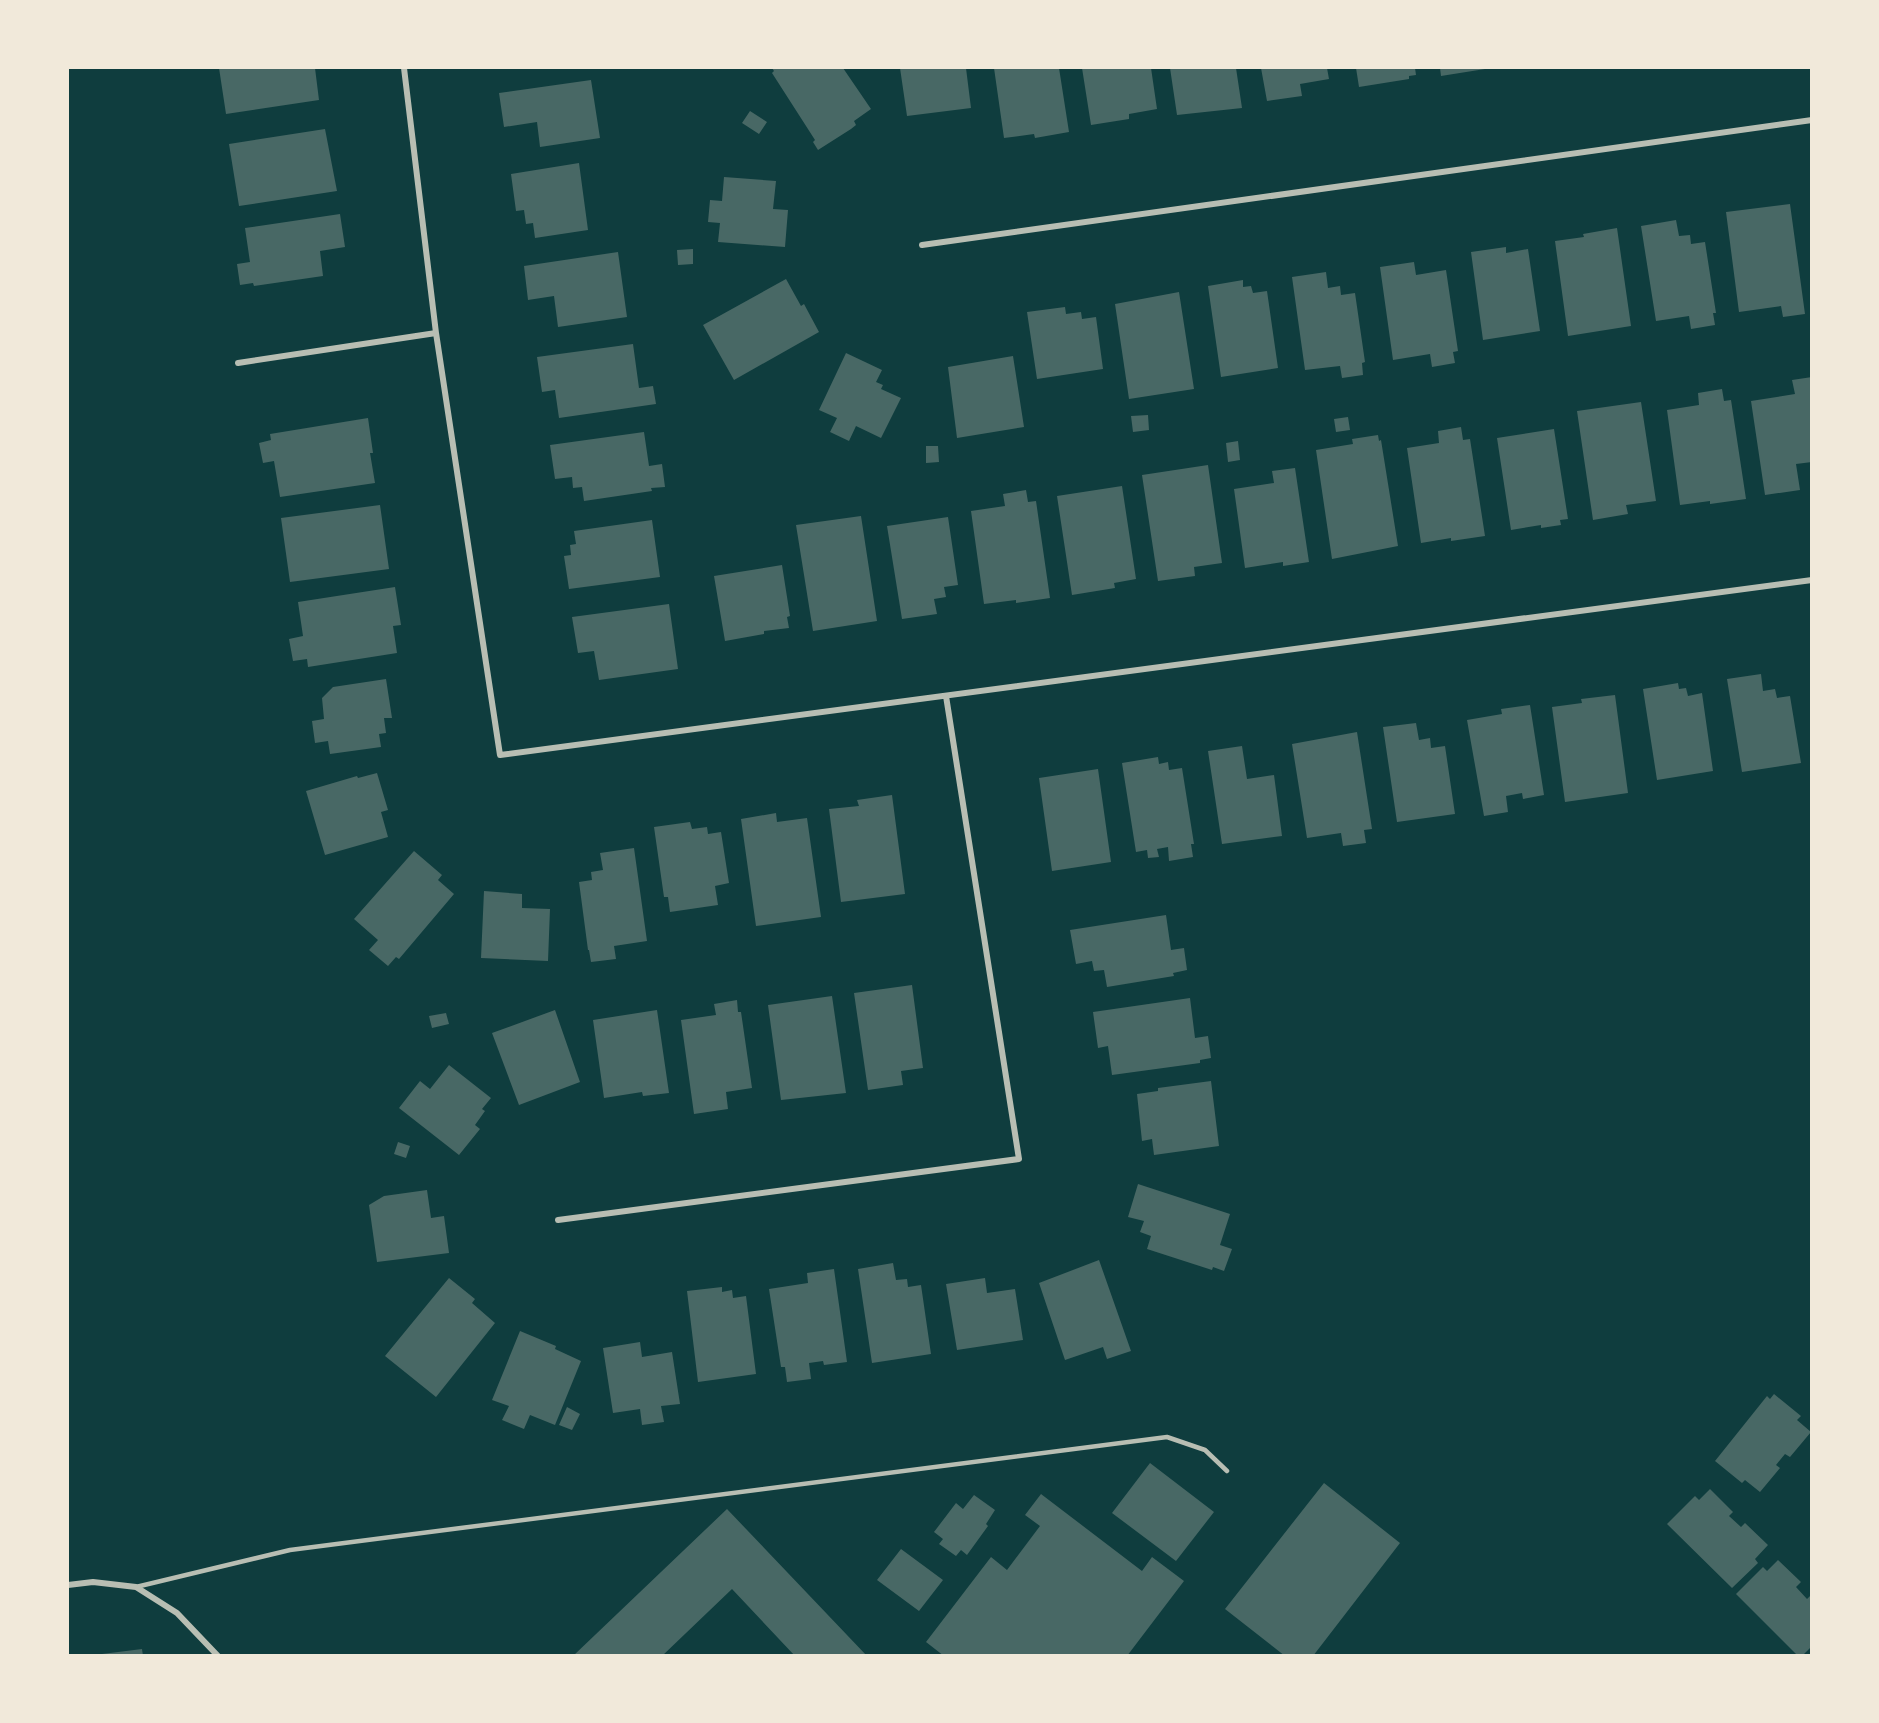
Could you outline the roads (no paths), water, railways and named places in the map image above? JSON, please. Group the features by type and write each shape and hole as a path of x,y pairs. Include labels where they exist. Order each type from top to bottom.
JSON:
{"street":[{"path":"404,68 436,333 500,755 1812,580"},
{"path":"922,245 1812,120"},
{"path":"238,363 436,333"},
{"path":"558,1220 1019,1160 946,696"},
{"path":"68,1585 93,1582 136,1587 177,1613 218,1656"}],"lane":[{"path":"136,1587 290,1550 1167,1437 1205,1450 1227,1471"}]}
